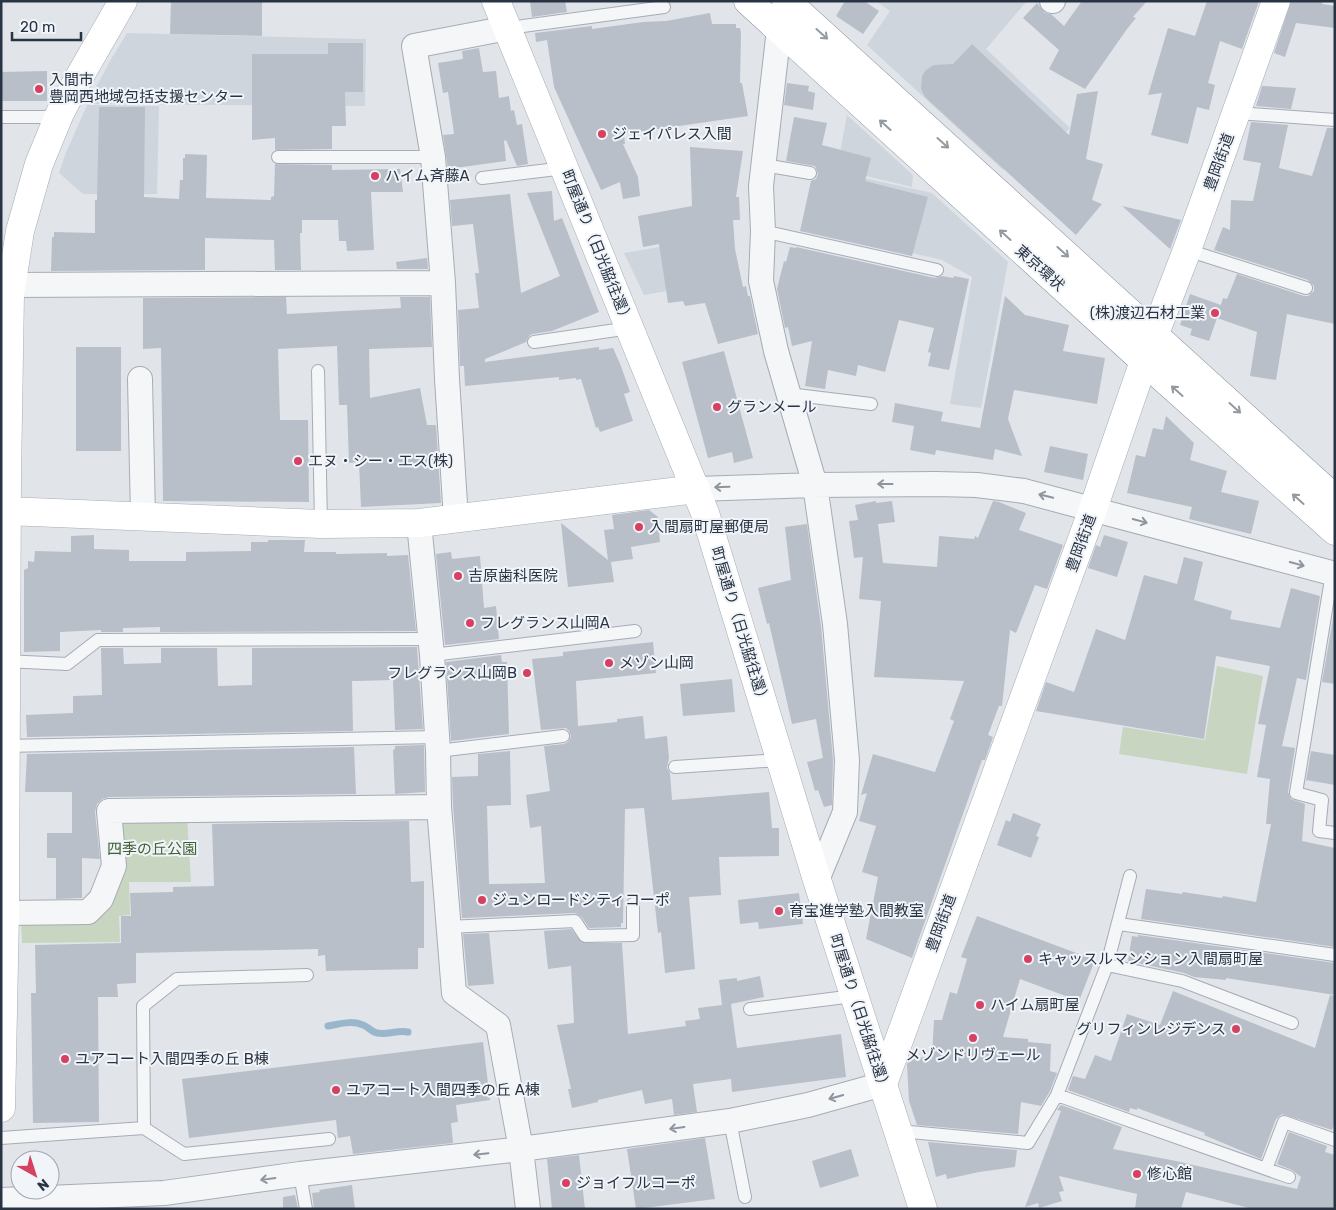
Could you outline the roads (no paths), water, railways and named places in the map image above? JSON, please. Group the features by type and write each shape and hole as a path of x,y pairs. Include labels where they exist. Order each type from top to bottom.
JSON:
{"main road":[{"path":"1,1108 5,746 4,447 12,284 20,231 39,164 60,113 123,1"},
{"name":"町屋通り（日光脇往還）","path":"496,1 706,513 817,880 923,1209"},
{"name":"東京環状","path":"748,1 1144,362 1335,532"},
{"name":"東京環状","path":"786,1 1335,499"},
{"name":"豊岡街道","path":"883,1084 1093,508 1154,334 1237,114 1276,1"},
{"path":"4,510 321,524 419,524 696,489"}],"street":[{"path":"456,519 443,283 433,157 414,46 508,28"},
{"path":"779,29 761,186 763,231 761,281 776,351 815,485 835,624 847,760 845,812 817,880"},
{"path":"12,284 443,283"},
{"path":"140,379 143,517"},
{"path":"696,489 815,485 977,485 1024,491 1333,574"},
{"path":"419,524 432,647 438,744 439,807 454,993 498,1025 521,1149 528,1209"},
{"path":"3,913 88,912 101,899 114,866 109,811 439,807"},
{"path":"1,1200 109,1203 166,1201 300,1174 521,1149 730,1121 808,1105 883,1084"}],"lane":[{"path":"508,28 664,7"},
{"path":"1,117 44,117 60,113"},
{"path":"1237,114 1335,120"},
{"path":"278,158 433,157"},
{"path":"764,165 810,173"},
{"path":"482,178 564,168"},
{"path":"763,231 937,270"},
{"path":"1187,250 1306,288"},
{"path":"534,342 630,328"},
{"path":"318,371 321,524"},
{"path":"788,394 871,404"},
{"path":"1333,574 1296,793 1322,800 1319,831 1335,834"},
{"path":"5,661 67,664 98,640 432,647 634,631"},
{"path":"5,746 438,744 563,736"},
{"path":"675,767 780,760"},
{"path":"899,1131 1028,1143 1057,1095 1107,965 1130,876"},
{"path":"448,926 575,921 585,936 633,935 633,904"},
{"path":"1119,924 1335,955"},
{"path":"1107,965 1182,981 1292,1023"},
{"path":"144,1128 143,1006 177,979 307,975"},
{"path":"750,1009 854,996"},
{"path":"1057,1095 1289,1177"},
{"path":"730,1121 745,1197"},
{"path":"1266,1169 1284,1122 1335,1140"},
{"path":"1,1138 144,1128 184,1154 329,1140"},
{"path":"300,1174 306,1209"}],"waterway":[{"path":"328,1026 355,1023 377,1033 408,1032"}],"place":[{"name":"入間市 豊岡西地域包括支援センター","path":"39,89"},
{"name":"ジェイパレス入間","path":"602,134"},
{"name":"ハイム斉藤A","path":"375,176"},
{"name":"(株)渡辺石材工業","path":"1215,313"},
{"name":"グランメール","path":"717,407"},
{"name":"エヌ・シー・エス(株)","path":"298,461"},
{"name":"入間扇町屋郵便局","path":"639,527"},
{"name":"吉原歯科医院","path":"458,576"},
{"name":"フレグランス山岡A","path":"470,623"},
{"name":"メゾン山岡","path":"609,663"},
{"name":"フレグランス山岡B","path":"527,673"},
{"name":"ジュンロードシティコーポ","path":"482,900"},
{"name":"育宝進学塾入間教室","path":"779,911"},
{"name":"キャッスルマンション入間扇町屋","path":"1028,959"},
{"name":"ハイム扇町屋","path":"980,1005"},
{"name":"グリフィンレジデンス","path":"1236,1029"},
{"name":"メゾンドリヴェール","path":"973,1038"},
{"name":"ユアコート入間四季の丘 B棟","path":"65,1059"},
{"name":"ユアコート入間四季の丘 A棟","path":"336,1090"},
{"name":"修心館","path":"1137,1174"},
{"name":"ジョイフルコーポ","path":"566,1183"}],"park label":[{"name":"四季の丘公園","path":"152,849"}]}
